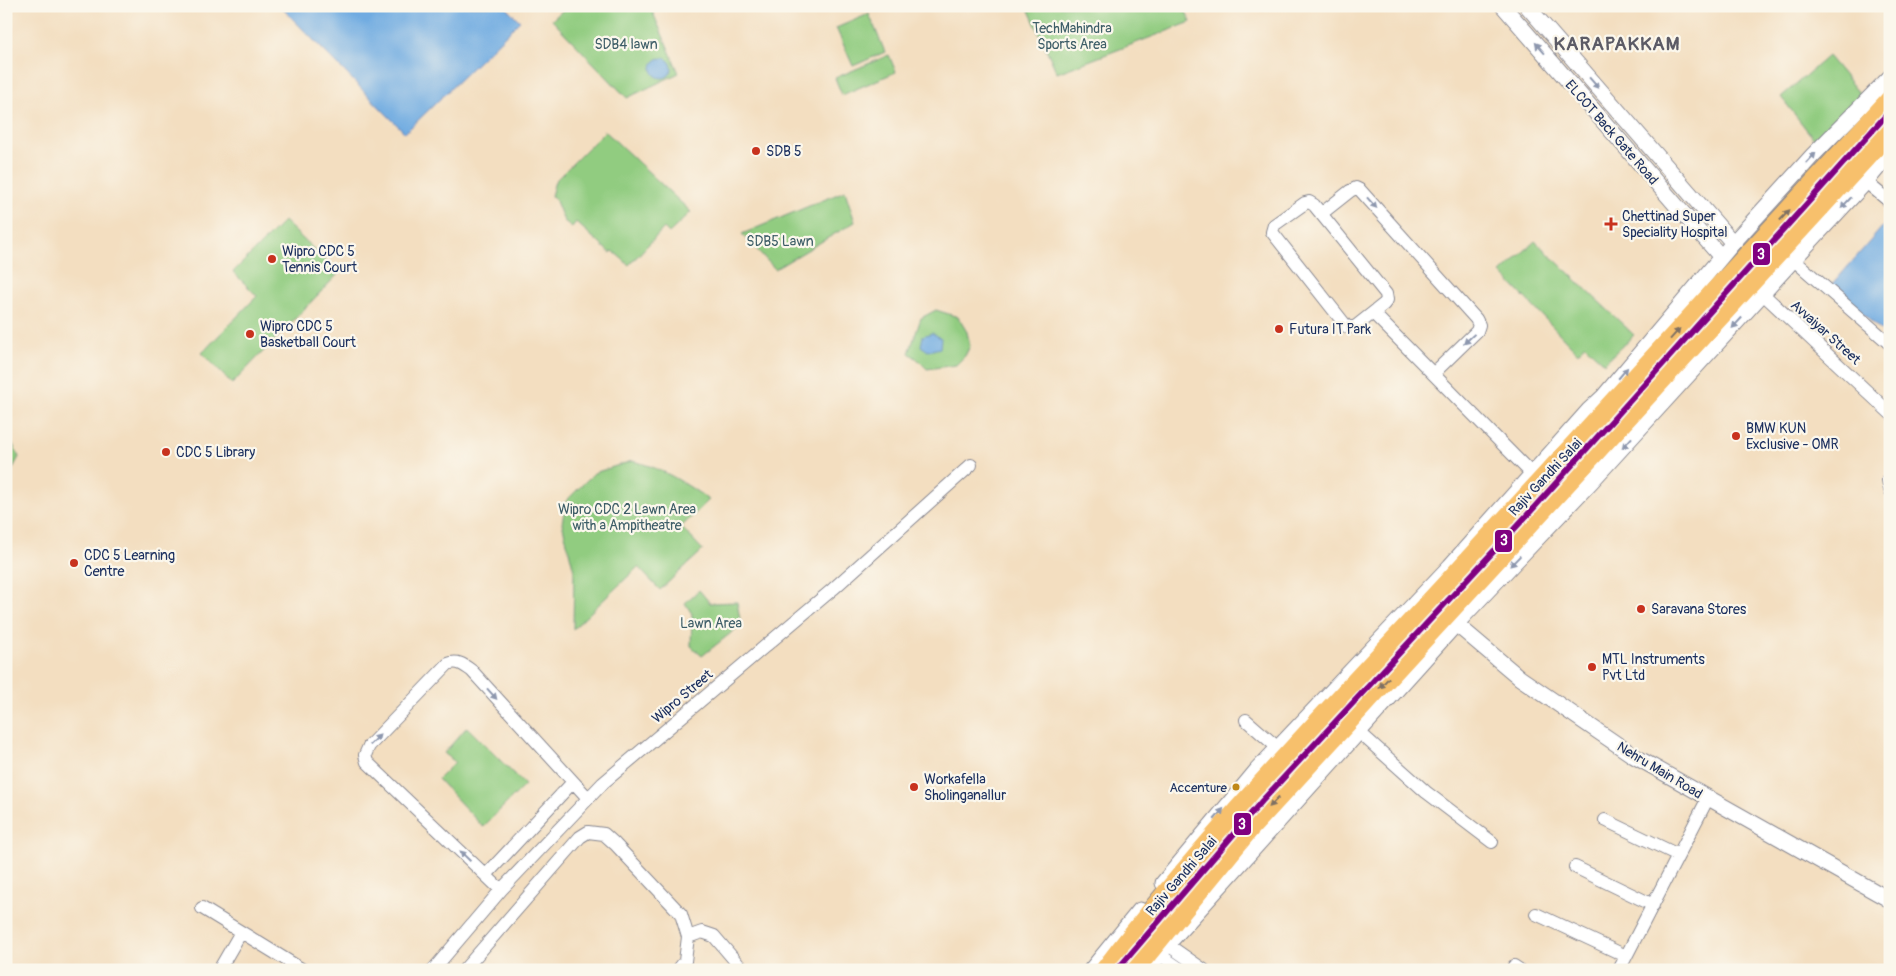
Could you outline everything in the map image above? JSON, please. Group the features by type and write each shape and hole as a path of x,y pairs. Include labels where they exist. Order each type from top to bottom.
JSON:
{"main road":[{"name":"Rajiv Gandhi Salai","path":"1105,970 1129,938 1283,752 1353,683 1457,573 1890,100"},
{"name":"Rajiv Gandhi Salai","path":"1134,970 1156,952 1250,828 1451,620 1787,254 1890,131"},
{"path":"1283,752 1303,771"},
{"path":"1129,938 1156,952"}],"street":[{"name":"ELCOT Back Gate Road","path":"1503,6 1721,257"},
{"name":"ELCOT Back Gate Road","path":"1527,6 1733,243"},
{"path":"1091,970 1211,823 1283,752 1534,471 1603,397 1733,243 1865,100 1890,77"},
{"path":"1156,952 1359,732 1451,620 1585,488 1763,294 1787,254 1866,182 1890,153"},
{"path":"1866,182 1890,202"},
{"path":"1321,214 1350,191 1356,188 1360,190 1476,319 1479,325 1477,331 1438,369"},
{"path":"1309,202 1314,205 1386,294 1386,300 1376,311 1355,328 1347,327 1272,232 1274,224 1305,203 1309,202"},
{"path":"1787,254 1890,344"},
{"name":"Avvaiyar Street","path":"1763,294 1890,413"},
{"path":"1376,311 1534,471"},
{"path":"1376,311 1438,369 1534,471"},
{"name":"Wipro Street","path":"433,970 501,890 603,783 833,589 971,465"},
{"path":"1890,478 1888,480 1890,490"},
{"name":"Nehru Main Road","path":"1451,620 1520,678 1634,756 1890,900"},
{"path":"501,890 367,762 365,755 369,746 448,664 458,662 464,664 472,671 588,798"},
{"path":"1246,720 1283,752"},
{"path":"1359,732 1426,792 1492,842"},
{"path":"486,876 573,782"},
{"path":"1619,970 1708,798"},
{"path":"1605,820 1678,855"},
{"path":"464,970 580,837 588,832 604,834 681,914 688,937 686,961 678,970"},
{"path":"1575,867 1653,905"},
{"path":"202,908 303,970"},
{"path":"1536,914 1626,956"},
{"path":"219,970 241,932"},
{"path":"688,937 702,932 714,936 743,970"},
{"path":"1156,952 1182,970"},
{"path":"1156,952 1204,970"}],"green space":[{"name":"SDB4 lawn","path":"572,6 650,6 679,73 627,98 552,20 563,10"},
{"name":"TechMahindra Sports Area","path":"1027,6 1183,6 1191,22 1057,73"},
{"path":"869,14 885,52 853,66 836,28"},
{"path":"889,55 896,72 842,95 835,78"},
{"path":"1828,56 1865,100 1821,148 1781,97"},
{"path":"605,131 691,212 669,233 664,228 629,265 613,251 610,253 576,222 572,227 564,221 556,201 551,196 555,181"},
{"name":"SDB5 Lawn","path":"845,191 855,222 775,269 742,234"},
{"path":"284,221 339,273 232,384 202,353 257,296 233,272"},
{"path":"1535,241 1634,335 1604,363 1585,345 1578,353 1501,273"},
{"path":"936,310 958,317 967,332 970,346 965,356 956,365 927,369 909,353 921,318"},
{"path":"6,431 19,457 6,481"},
{"name":"Wipro CDC 2 Lawn Area with a Ampitheatre","path":"632,461 663,471 709,500 681,527 703,550 660,590 638,567 573,629 574,571 562,523 566,501 594,473"},
{"name":"Lawn Area","path":"699,590 710,603 737,602 741,625 702,656 691,646 692,614 685,603"},
{"path":"467,727 525,785 483,827 438,779 455,762 444,753"}],"water":[{"path":"280,6 505,6 520,21 405,133"},
{"path":"662,58 669,61 672,68 669,75 662,78 655,75 652,68 655,61"},
{"path":"1890,218 1890,338 1831,286"},
{"path":"932,333 941,338 940,348 928,351 921,346 923,336"}],"transit line":[{"name":"3","path":"1117,970 1262,801 1530,512 1890,111"}],"place":[{"name":"SDB 5","path":"756,151"},
{"name":"Chettinad Super Speciality Hospital","path":"1611,224"},
{"name":"Wipro CDC 5 Tennis Court","path":"272,259"},
{"name":"Futura IT Park","path":"1279,329"},
{"name":"Wipro CDC 5 Basketball Court","path":"250,334"},
{"name":"BMW KUN Exclusive - OMR","path":"1736,436"},
{"name":"CDC 5 Library","path":"166,452"},
{"name":"CDC 5 Learning Centre","path":"74,563"},
{"name":"Saravana Stores","path":"1641,609"},
{"name":"MTL Instruments Pvt Ltd","path":"1592,667"},
{"name":"Workafella Sholinganallur","path":"914,787"},
{"name":"Accenture","path":"1236,787"}],"district":[{"name":"KARAPAKKAM","path":"1617,43"}]}
